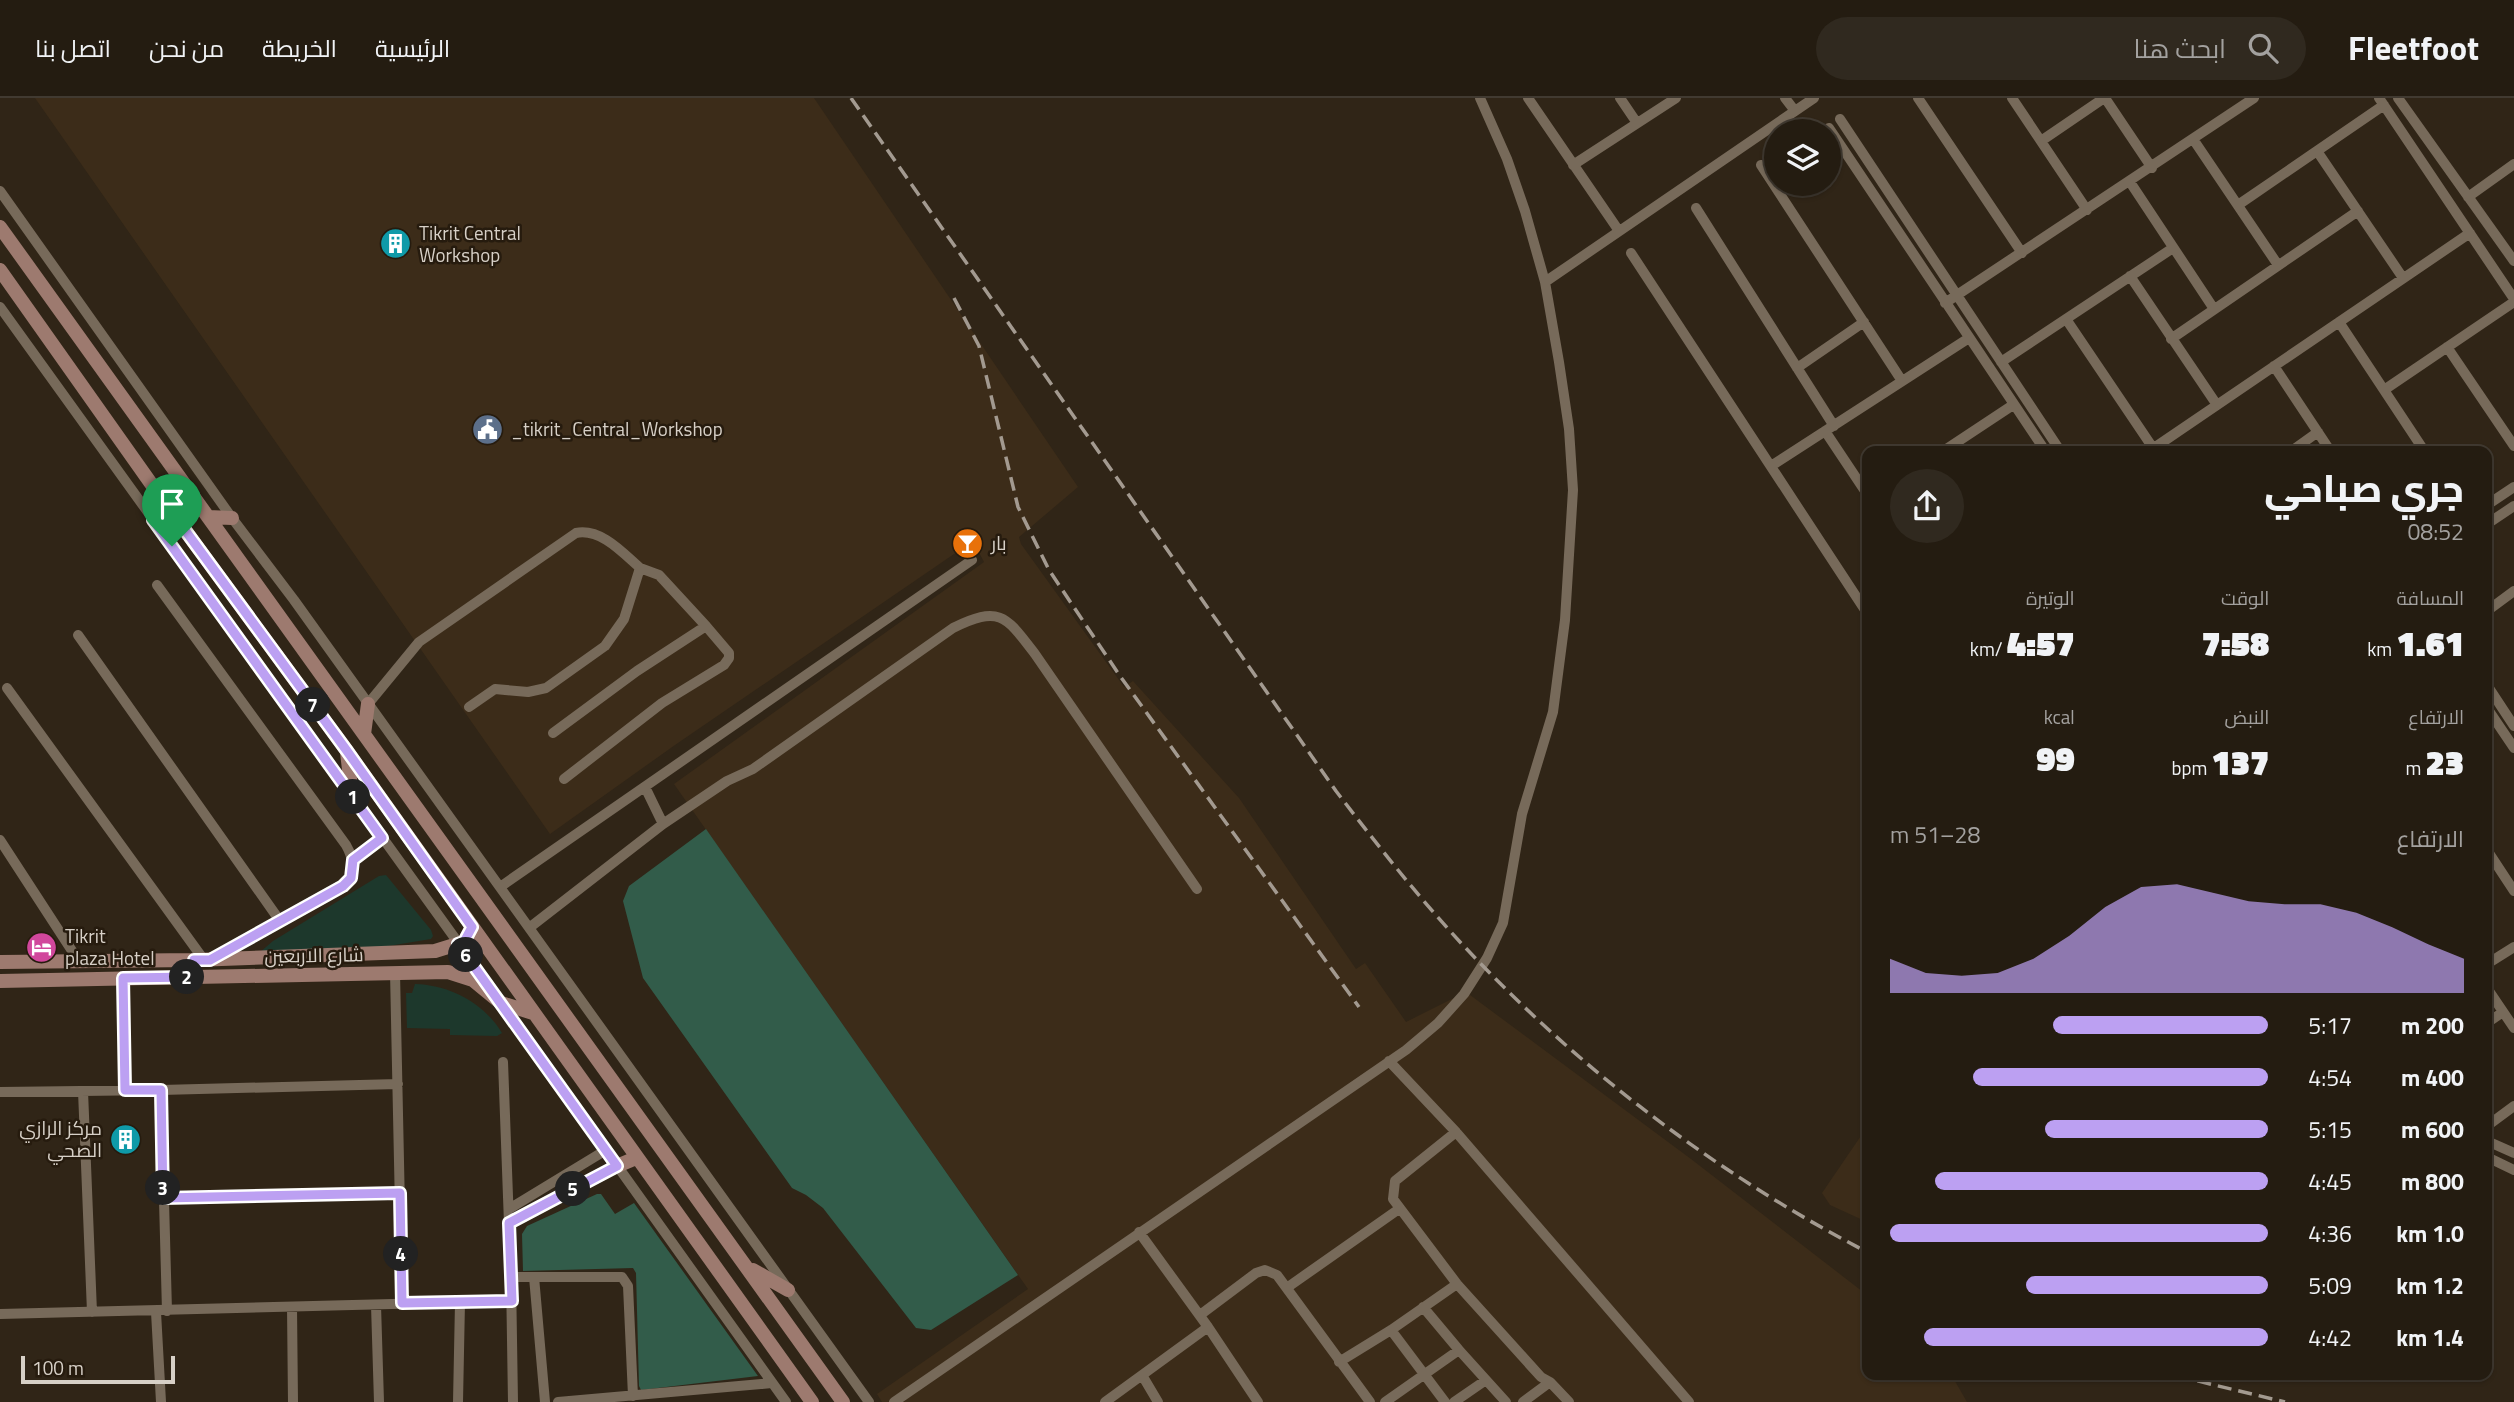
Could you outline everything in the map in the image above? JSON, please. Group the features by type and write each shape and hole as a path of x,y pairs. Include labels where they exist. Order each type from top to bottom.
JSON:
{"main road":[{"path":"0,227 843,1402"},
{"path":"0,270 812,1402"},
{"path":"64,359 85,343"},
{"path":"153,520 157,492"},
{"path":"208,517 232,518"},
{"path":"364,734 368,704"},
{"path":"347,751 352,796"},
{"path":"458,944 464,942 472,927"},
{"name":"شارع الاربعين","path":"0,962 203,960 435,951 458,944"},
{"path":"193,977 203,960"},
{"name":"شارع الاربعين","path":"0,981 448,972 481,985 502,1003 533,1013"},
{"path":"617,1166 636,1158"},
{"path":"747,1266 788,1290"}],"street":[{"path":"894,1402 1389,1061 1438,1023 1464,994 1487,958 1503,923 1522,814 1553,712 1566,620 1573,490 1564,395 1545,282 1517,185 1480,98"},
{"path":"1528,98 1619,231"},
{"path":"1620,98 1637,124"},
{"path":"1573,165 1676,98"},
{"path":"1785,98 1795,111"},
{"path":"1545,282 1814,98"},
{"path":"1918,98 2022,253"},
{"path":"2012,98 2087,210"},
{"path":"2041,141 2104,98 2152,168"},
{"path":"1945,303 2254,98"},
{"path":"2398,98 2514,261"},
{"path":"2238,205 2317,151 2381,102 2514,300 2384,390"},
{"path":"1841,121 2057,446"},
{"path":"2193,139 2278,265"},
{"path":"1841,146 2042,446"},
{"path":"2317,151 2403,278"},
{"path":"2469,197 2514,164"},
{"path":"1761,165 1902,381"},
{"path":"2130,182 2214,309"},
{"path":"0,191 232,518 869,1402"},
{"path":"1696,208 1797,368 1862,485"},
{"path":"2171,339 2358,211"},
{"path":"2157,446 2470,233"},
{"path":"2001,362 2173,248"},
{"path":"1631,253 1862,605"},
{"path":"2130,276 2217,405"},
{"path":"0,307 786,1402"},
{"path":"2066,319 2148,446"},
{"path":"1797,368 1864,322"},
{"path":"2339,322 2421,446"},
{"path":"1771,466 1969,338"},
{"path":"2447,347 2514,446"},
{"path":"2274,366 2327,446"},
{"path":"1951,446 2014,405"},
{"path":"2298,446 2318,432"},
{"path":"2492,502 2514,487"},
{"path":"2492,521 2514,506"},
{"path":"368,704 419,642 576,533 589,532 600,536 640,568 659,575 729,653 729,658 724,665 662,703 564,779"},
{"path":"500,887 972,560"},
{"path":"469,707 495,689 528,692 546,688 605,646 624,619 640,568"},
{"path":"7,688 203,960 280,922 348,883 353,860 346,845 157,585"},
{"path":"2492,607 2514,591"},
{"path":"529,928 663,824 727,781 753,769 953,628 975,617 995,615 1012,623 1035,654 1198,889"},
{"path":"553,733 637,671 706,626"},
{"path":"78,635 280,922"},
{"path":"2492,694 2511,729 2514,748"},
{"path":"2492,712 2511,729"},
{"path":"645,787 663,824"},
{"path":"353,860 382,838"},
{"path":"0,839 4,855 78,960"},
{"path":"2492,858 2514,891"},
{"path":"2492,961 2514,947"},
{"path":"395,972 402,1303"},
{"path":"123,978 125,1090"},
{"path":"2492,996 2514,1028"},
{"path":"2492,1020 2503,1012"},
{"path":"1389,1061 1456,1132 1689,1402"},
{"path":"503,1062 513,1402"},
{"path":"0,1092 398,1084"},
{"path":"161,1090 161,1402"},
{"path":"83,1091 92,1312"},
{"path":"2492,1122 2514,1106"},
{"path":"1456,1132 1395,1181 1393,1199 1457,1284 1541,1377 1550,1382 1569,1402"},
{"path":"2492,1143 2514,1153"},
{"path":"509,1209 606,1150"},
{"path":"2492,1159 2514,1170"},
{"path":"509,1223 617,1166"},
{"path":"163,1198 400,1193"},
{"path":"1288,1287 1399,1209"},
{"path":"1139,1232 1200,1315 1258,1402"},
{"path":"1200,1315 1260,1271 1277,1275 1370,1402"},
{"path":"511,1277 622,1278 628,1286 632,1396"},
{"path":"534,1277 545,1402"},
{"path":"1339,1362 1457,1284"},
{"path":"0,1314 512,1301"},
{"path":"458,1402 460,1302"},
{"path":"376,1305 379,1402"},
{"path":"292,1307 293,1402"},
{"path":"1423,1307 1506,1402"},
{"path":"1105,1402 1208,1327"},
{"path":"1391,1330 1445,1402"},
{"path":"1385,1402 1459,1350"},
{"path":"1142,1375 1158,1402"},
{"path":"1454,1402 1486,1380"},
{"path":"1522,1402 1550,1382"},
{"path":"558,1402 772,1383"}],"shaded area":[{"path":"35,98 814,98 1078,487 1019,537 1021,544 1124,687 1133,681 1239,798 1356,969 1365,963 1406,1022 1466,992 1691,1159 1862,1291 1862,1380 1954,1380 1967,1402 882,1402 877,1394 1028,1289 674,784 984,562 973,541 550,834"},
{"path":"1862,1134 1862,1220 1830,1205 1822,1193"}],"green space":[{"path":"706,829 1018,1275 931,1330 916,1328 823,1208 792,1188 643,978 623,901 629,886"},
{"path":"386,875 431,930 431,939 382,947 259,953 273,941 379,876"},
{"path":"415,984 441,988 465,998 486,1013 502,1033 497,1036 450,1035 450,1029 407,1028 406,993 412,993"},
{"path":"601,1194 615,1214 634,1203 758,1376 641,1390 636,1273 633,1268 523,1271 522,1234 527,1226"}],"railway":[{"path":"851,98 1336,791 1443,923 1525,1007 1615,1087 1663,1124 1763,1193 1862,1249"},
{"path":"954,298 979,346 1018,507 1049,570 1120,676 1359,1007"},
{"path":"2194,1380 2285,1402"}],"place":[{"name":"Tikrit Central Workshop","path":"396,244"},
{"name":"_tikrit_Central_Workshop","path":"488,429"},
{"name":"بار","path":"968,543"},
{"name":"Tikrit plaza Hotel","path":"42,947"},
{"name":"مركز الرازي الصحي","path":"125,1139"}],"route":[{"path":"157,492 472,927 464,942 458,944 617,1166 509,1223 512,1301 402,1303 400,1193 163,1198 161,1090 125,1090 123,978 193,977 194,960 210,960 348,883 353,860 382,838 172,546 153,520 157,492"}]}
